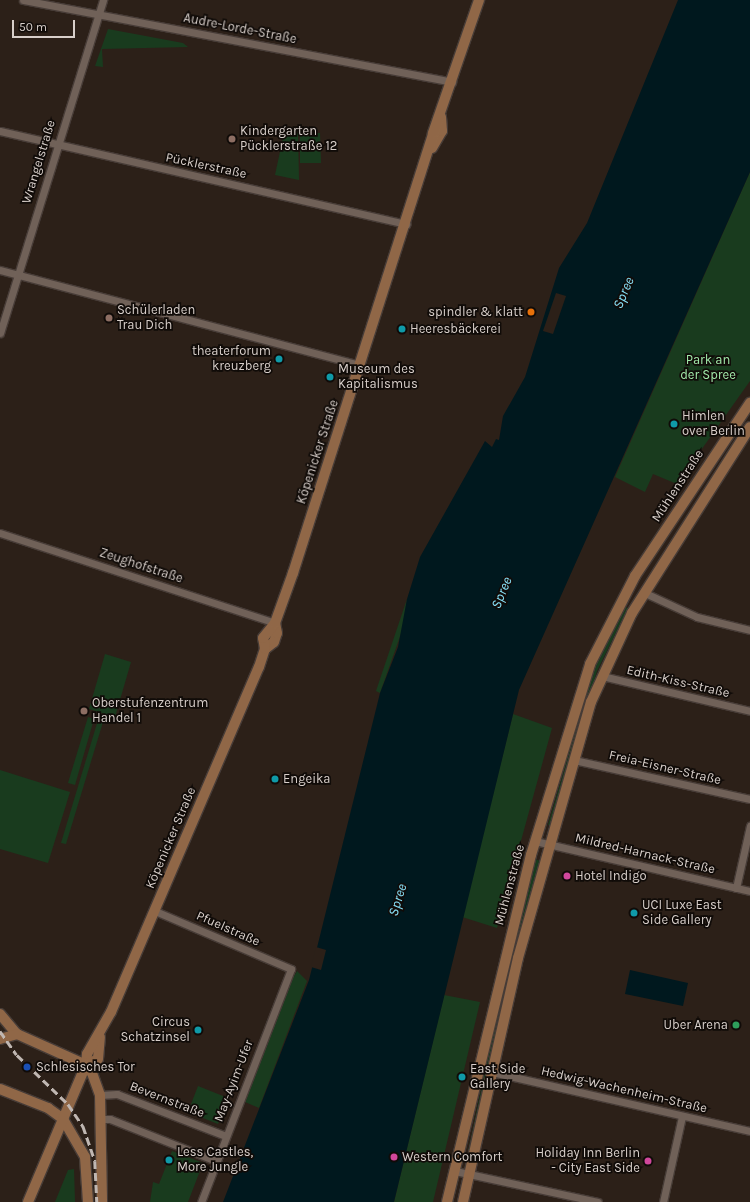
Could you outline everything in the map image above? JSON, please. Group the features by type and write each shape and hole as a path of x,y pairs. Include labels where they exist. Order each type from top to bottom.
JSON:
{"main road":[{"name":"Köpenicker Straße","path":"28,1202 86,1066 88,1051 100,1037 265,649 266,631 275,623 430,152 432,133 441,117 479,0"},
{"name":"Mühlenstraße","path":"447,1202 535,841 590,664 630,585 733,426 750,403"},
{"path":"733,426 748,433"},
{"name":"Mühlenstraße","path":"463,1202 517,963 574,760 602,676 645,594 748,433"},
{"path":"630,585 645,594"},
{"path":"0,1014 17,1034 86,1066 100,1095 102,1202"},
{"path":"0,1039 17,1034"},
{"path":"0,1089 48,1108 63,1119 85,1157 88,1202"}],"street":[{"name":"Audre-Lorde-Straße","path":"23,0 452,82"},
{"name":"Wrangelstraße","path":"0,333 57,144 103,0"},
{"name":"Pücklerstraße","path":"0,132 406,224"},
{"path":"0,270 360,365"},
{"name":"Zeughofstraße","path":"0,533 275,623"},
{"path":"645,594 697,617 750,630"},
{"name":"Edith-Kiss-Straße","path":"602,676 750,711"},
{"name":"Freia-Eisner-Straße","path":"574,760 750,799"},
{"path":"736,888 750,826"},
{"name":"Mildred-Harnack-Straße","path":"535,841 750,891"},
{"name":"Pfuelstraße","path":"154,911 291,969"},
{"name":"May-Ayim-Ufer","path":"201,1202 291,969"},
{"name":"Hedwig-Wachenheim-Straße","path":"492,1072 750,1131"},
{"name":"Bevernstraße","path":"100,1095 120,1095 226,1136"},
{"path":"663,1202 682,1116"},
{"path":"101,1119 110,1118 216,1161"},
{"path":"455,1171 598,1202"}],"green space":[{"path":"108,29 183,43 188,47 102,49 103,67 95,66"},
{"path":"284,133 298,133 299,180 275,175"},
{"path":"300,133 320,133 321,163 300,163"},
{"name":"Park an der Spree","path":"750,172 750,381 677,484 653,474 645,492 615,477"},
{"path":"407,599 403,628 380,693 376,691"},
{"path":"623,606 628,608 597,671 551,826 548,825 594,668"},
{"path":"105,654 131,662 115,717 89,709"},
{"path":"513,714 552,728 497,928 462,917"},
{"path":"88,717 94,719 75,785 68,783"},
{"path":"98,720 103,722 66,844 61,843"},
{"path":"0,770 70,792 48,863 0,849"},
{"path":"535,859 540,861 518,939 514,938"},
{"path":"297,971 307,981 259,1108 245,1102 287,988"},
{"path":"506,974 510,975 471,1151 468,1151"},
{"path":"444,995 480,1002 433,1202 394,1202"},
{"path":"198,1086 228,1098 218,1124 188,1112"},
{"path":"172,1151 203,1163 188,1202 150,1202 153,1182 159,1184"},
{"path":"74,1169 75,1202 55,1202 68,1170"}],"water":[{"name":"Spree","path":"678,0 750,0 750,172 519,690 394,1202 223,1202 309,980 380,693 398,647 407,599 420,557 485,441 492,447 496,439 499,440 503,416 525,377 559,268 587,223"},
{"path":"630,970 688,983 683,1006 625,994"}],"pier":[{"path":"556,293 566,296 553,334 543,331"},
{"path":"316,947 326,950 321,970 311,967"}],"railway":[{"path":"0,1031 17,1055 68,1104 83,1126 95,1161 97,1202"}],"place":[{"name":"Kindergarten Pücklerstraße 12","path":"232,139"},
{"name":"spindler & klatt","path":"531,312"},
{"name":"Schülerladen Trau Dich","path":"109,318"},
{"name":"Heeresbäckerei","path":"402,329"},
{"name":"theaterforum kreuzberg","path":"279,359"},
{"name":"Museum des Kapitalismus","path":"330,377"},
{"name":"Himlen over Berlin","path":"674,424"},
{"name":"Oberstufenzentrum Handel 1","path":"84,711"},
{"name":"Engeika","path":"275,779"},
{"name":"Hotel Indigo","path":"567,876"},
{"name":"UCI Luxe East Side Gallery","path":"634,913"},
{"name":"Uber Arena","path":"736,1025"},
{"name":"Circus Schatzinsel","path":"198,1030"},
{"name":"Schlesisches Tor","path":"27,1067"},
{"name":"East Side Gallery","path":"462,1077"},
{"name":"Western Comfort","path":"394,1157"},
{"name":"Less Castles, More Jungle","path":"169,1160"},
{"name":"Holiday Inn Berlin - City East Side","path":"648,1161"}]}
